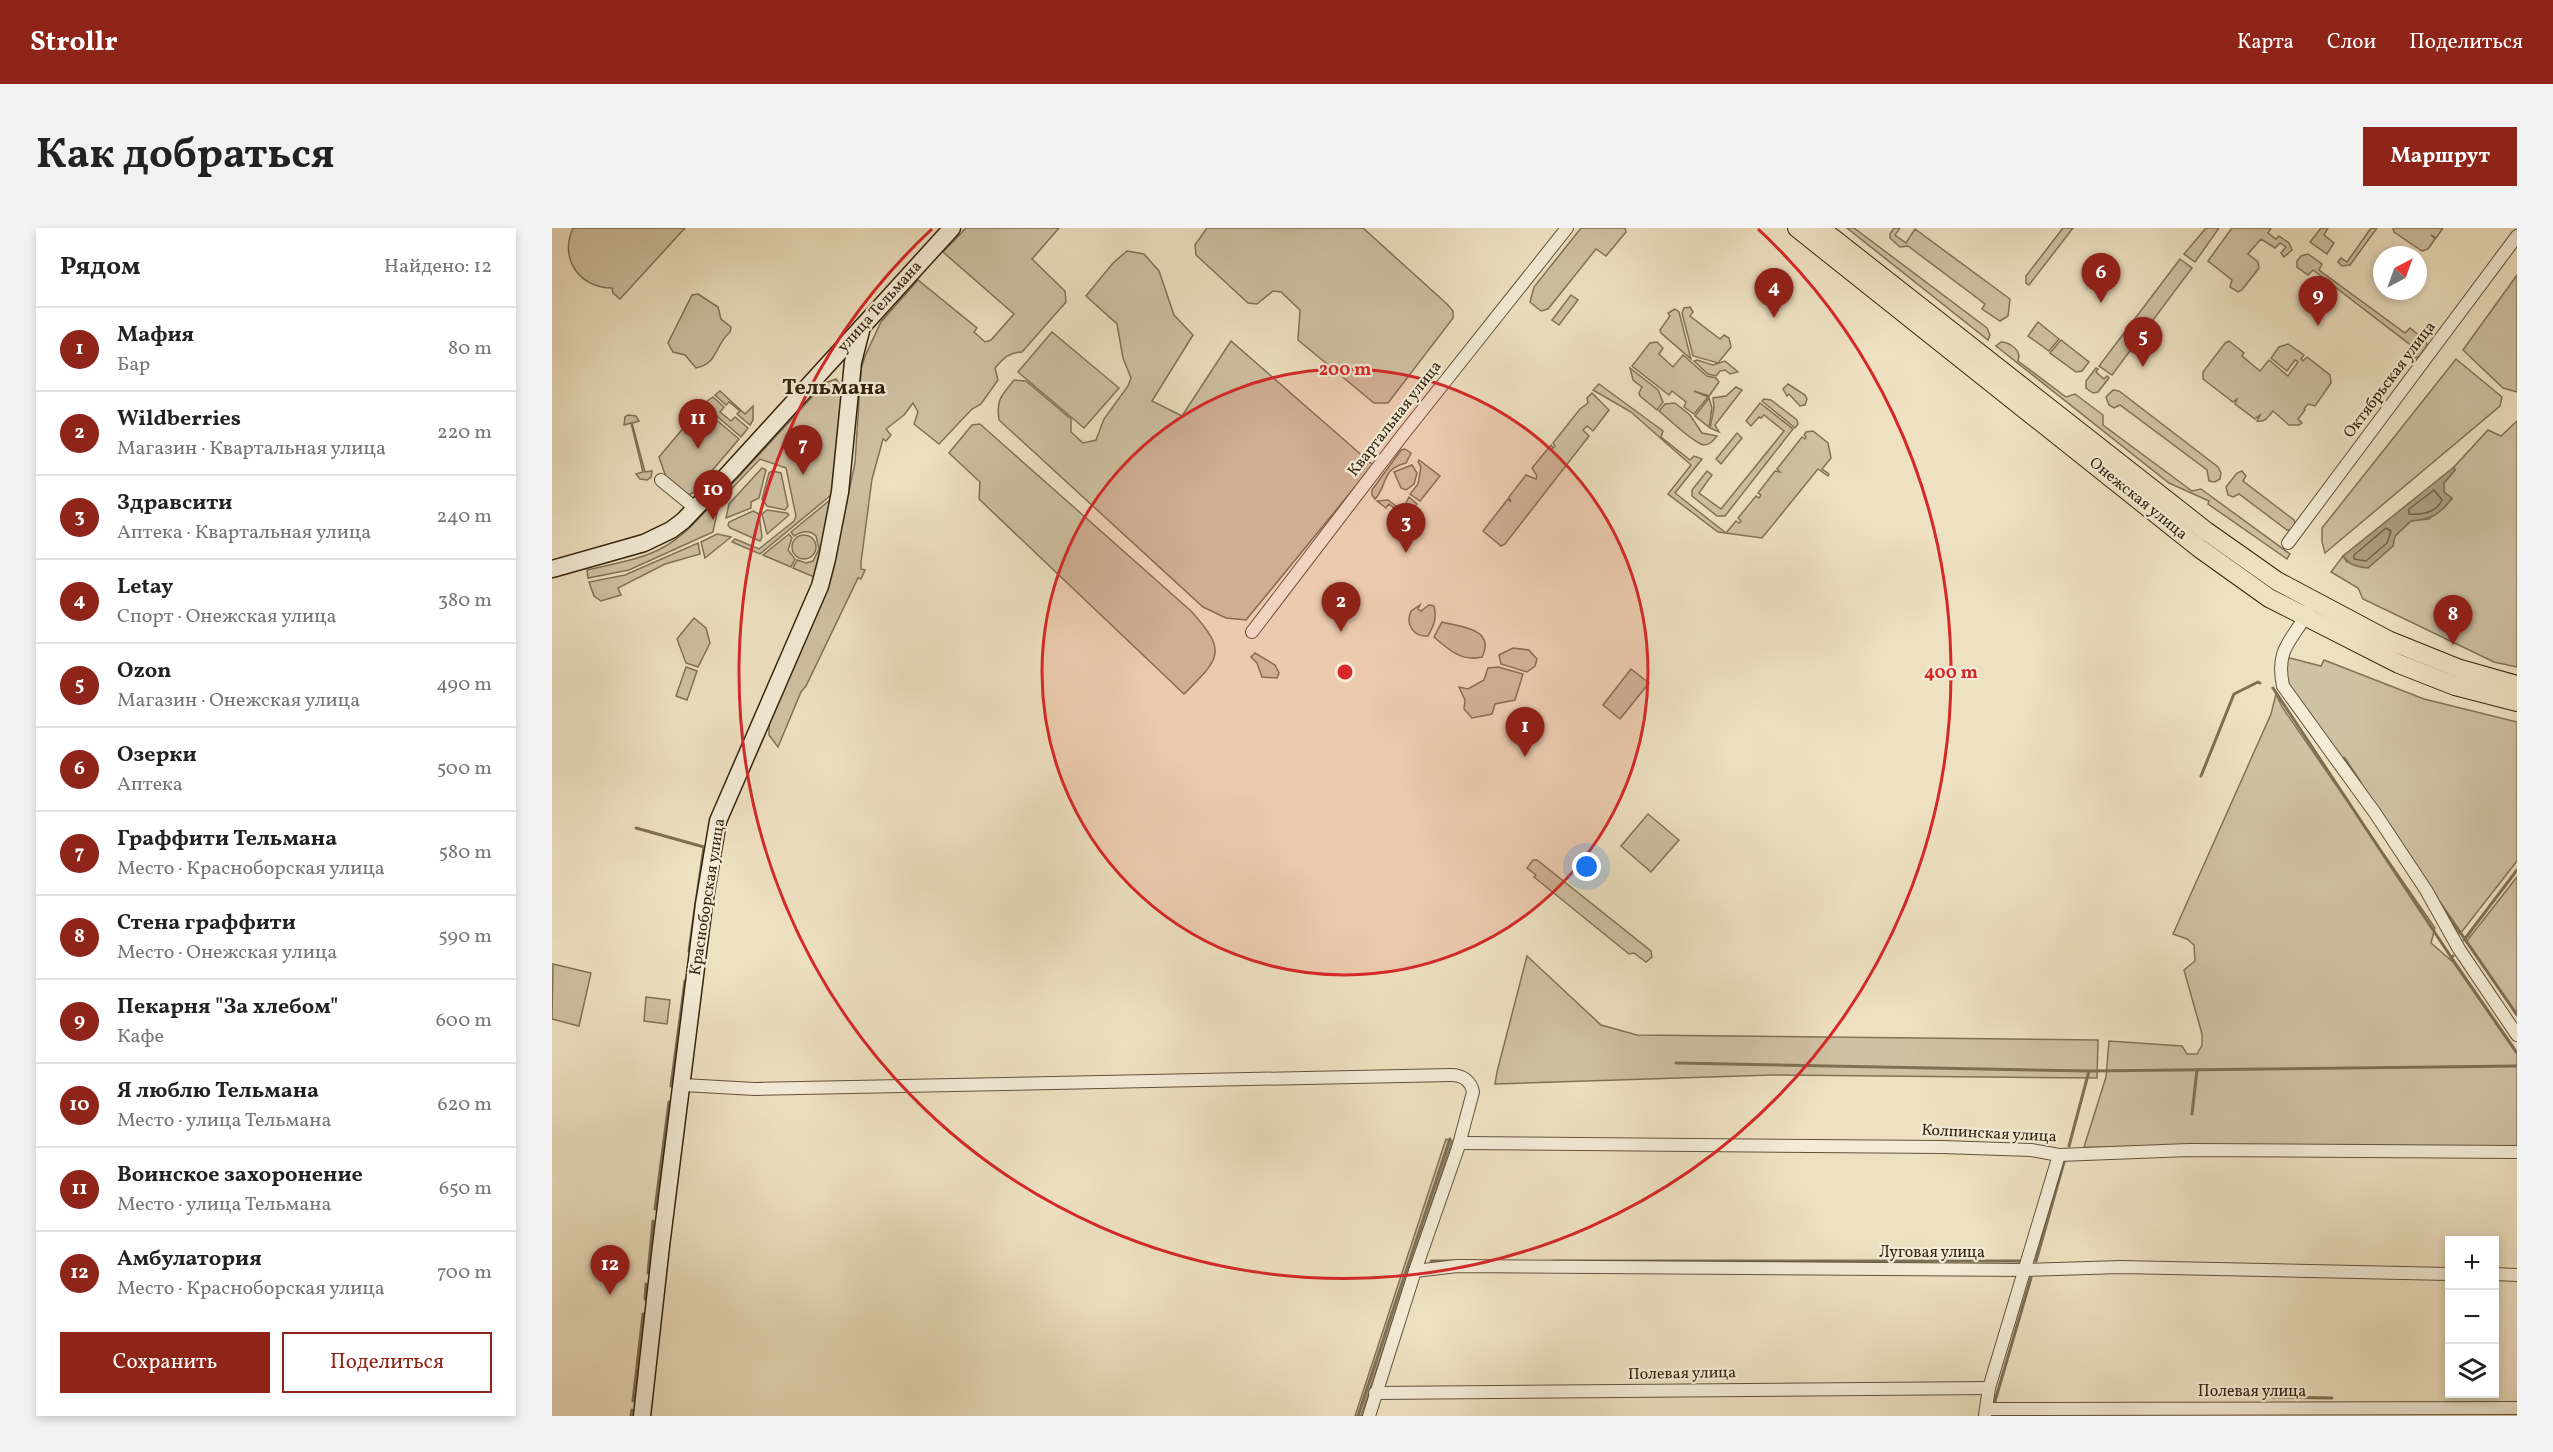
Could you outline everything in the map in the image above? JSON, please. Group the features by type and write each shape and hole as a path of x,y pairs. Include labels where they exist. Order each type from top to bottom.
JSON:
{"main road":[{"name":"Онежская улица","path":"1797,228 2199,548 2268,598 2309,610 2460,669 2517,686"},
{"name":"Онежская улица","path":"1820,228 2206,531 2277,581 2309,610 2399,664 2455,686 2517,702"}],"street":[{"name":"улица Тельмана","path":"552,569 644,543 671,530 695,508 952,228"},
{"name":"Квартальная улица","path":"1252,632 1401,436 1567,228"},
{"name":"Октябрьская улица","path":"2288,543 2517,236"},
{"name":"Красноборская улица","path":"642,1416 704,904 718,821 820,586 828,559 840,492 853,362 862,327"},
{"path":"661,480 695,508"},
{"path":"2309,610 2285,648 2281,675 2283,686 2382,823 2426,890 2459,949 2517,1035"},
{"path":"683,1085 755,1089 1455,1075 1464,1078 1472,1085 1473,1092 1460,1143 1415,1271 1369,1416"},
{"name":"Колпинская улица","path":"1460,1143 1942,1147 2031,1150 2059,1155 2189,1150 2517,1152"},
{"path":"1985,1413 1989,1388 2059,1155"},
{"name":"Луговая улица","path":"1415,1271 1457,1266 2026,1270 2121,1267 2445,1274"},
{"path":"2499,1275 2517,1275"},
{"name":"Полевая улица","path":"1375,1393 1989,1388"},
{"name":"Полевая улица","path":"1985,1413 2517,1408"}],"shaded area":[{"path":"573,228 685,228 620,299 613,293 612,288 590,283 575,269 570,260 569,250 569,239"},
{"path":"966,228 1059,228 1032,259 1065,291 1066,302 1022,352 1010,355 995,368 998,380 981,404 972,409 939,444 914,424 918,412 913,403 904,415 886,429 891,435 886,441 883,439 872,479 861,562 861,569 865,570 861,579 858,578 801,692 778,747 769,735 769,724 832,572 855,463 861,369 881,322 918,280 977,328 974,332 985,342 991,340 1014,314 943,252"},
{"path":"1207,228 1363,228 1447,304 1453,311 1453,318 1388,403 1374,403 1298,340 1300,310 1281,292 1273,291 1257,304 1248,303 1196,255 1195,245"},
{"path":"1581,228 1625,228 1626,232 1606,256 1596,249 1548,309 1541,311 1530,302 1534,287"},
{"path":"1847,228 1854,228 1987,328 1990,335 1988,340"},
{"path":"1894,228 1900,228 1895,235 1906,243 1915,229 2010,299 2008,316 2000,321 1982,309 1985,304 1908,246 1900,247 1890,238"},
{"path":"2063,228 2073,228 2029,285 2026,283 2026,276"},
{"path":"2206,228 2219,228 2195,262 2184,254"},
{"path":"2232,228 2271,228 2268,233 2276,239 2279,236 2289,243 2292,250 2284,257 2281,253 2286,247 2280,243 2275,248 2261,239 2248,254 2258,262 2259,268 2238,292 2230,287 2232,280 2208,261"},
{"path":"2321,228 2328,228 2324,235 2334,243 2327,254 2310,242"},
{"path":"2371,228 2377,228 2350,265 2342,266 2338,262 2341,258 2347,262"},
{"path":"2393,228 2443,228 2436,238 2431,235 2435,239 2427,249 2427,246 2415,246 2394,232"},
{"path":"1127,251 1144,254 1159,271 1174,315 1193,335 1152,401 1182,416 1231,341 1373,465 1246,620 1226,618 1203,607 999,420 998,407 1003,394 1014,380 1026,381 1071,419 1071,432 1083,443 1096,440 1104,419 1128,386 1131,378 1123,358 1117,324 1086,296 1113,263"},
{"path":"2308,254 2322,264 2319,270 2405,333 2410,328 2426,341 2427,346 2420,356 2416,358 2409,353 2413,347 2313,270 2308,275 2297,267 2297,261 2301,256"},
{"path":"2180,259 2192,268 2112,375 2099,366"},
{"path":"2517,275 2517,392 2503,388 2463,350"},
{"path":"698,294 718,307 721,319 731,327 712,359 696,368 685,355 673,352 668,343 692,295"},
{"path":"1571,295 1578,300 1559,325 1552,320"},
{"path":"1690,307 1693,312 1690,316 1720,339 1724,335 1729,338 1731,347 1718,363 1693,356 1682,313 1684,308"},
{"path":"1675,309 1679,312 1691,359 1660,330 1670,316 1668,313"},
{"path":"2038,322 2059,339 2049,351 2028,336"},
{"path":"1052,332 1119,388 1084,428 1018,372"},
{"path":"2061,340 2089,362 2082,371 2076,372 2050,353"},
{"path":"2229,341 2244,353 2242,356 2260,371 2269,360 2288,376 2298,362 2295,360 2287,371 2271,358 2279,347 2288,344 2304,355 2301,359 2303,361 2307,357 2330,375 2331,383 2315,406 2308,404 2304,409 2298,419 2302,423 2299,425 2289,425 2273,411 2265,420 2257,421 2261,414 2255,419 2235,404 2237,399 2233,402 2203,379 2203,372"},
{"path":"1657,342 1663,348 1659,354 1673,367 1683,355 1707,376 1716,378 1719,382 1709,396 1694,391 1708,397 1694,414 1684,407 1686,402 1672,391 1669,395 1632,366 1650,343"},
{"path":"2001,342 2015,348 2019,356 2018,361 2066,397 2075,394 2103,415 2103,425 2192,491 2201,489 2290,554 2287,559 2208,504 2209,501 2169,483 1996,346"},
{"path":"2456,359 2502,397 2500,406 2325,553 2322,528"},
{"path":"1694,361 1713,365 1725,361 1738,372 1730,374 1725,370 1720,371 1716,376 1708,374"},
{"path":"1630,368 1658,390 1663,402 1657,410 1640,396 1642,387 1633,380"},
{"path":"2096,368 2098,369 2096,372 2104,379 2107,376 2109,378 2098,392 2093,393 2086,388 2086,381"},
{"path":"836,379 843,389 831,495 760,554 732,542 735,539 759,549 794,521 796,516 786,468 760,459 721,500 719,498 825,383"},
{"path":"1599,384 1663,431 1661,437 1690,460 1694,456 1702,459 1675,493 1726,533 1736,521 1739,523 1741,521 1738,518 1756,496 1759,498 1761,495 1758,493 1775,471 1780,472 1777,469 1802,437 1805,439 1806,432 1813,431 1828,443 1831,458 1822,469 1829,474 1828,476 1818,469 1762,538 1718,532 1668,494 1691,465 1631,412 1593,390"},
{"path":"1788,384 1805,395 1807,399 1805,405 1800,406 1789,394 1787,396 1783,389"},
{"path":"1736,387 1742,390 1715,425 1719,432 1710,428 1714,408 1713,398 1726,396"},
{"path":"2113,390 2119,391 2218,467 2221,473 2220,479 2215,482 2209,481 2207,470 2120,405 2114,408 2109,405 2106,397"},
{"path":"720,391 745,414 753,406 753,420 750,425 737,414 740,411 729,402 726,405 715,395"},
{"path":"1592,393 1609,410 1593,431 1587,426 1583,430 1589,436 1505,544 1501,546 1483,531 1508,499 1511,502 1509,497 1526,475 1536,479 1537,476 1532,468 1551,445 1553,448 1555,446 1553,443 1580,409 1588,403 1587,398"},
{"path":"713,397 724,407 720,412 731,421 735,417 748,428 741,437 703,404"},
{"path":"1709,398 1712,408 1709,427 1695,416"},
{"path":"1771,400 1797,420 1798,424 1795,428 1762,401"},
{"path":"1675,403 1690,415 1702,433 1717,436 1714,440 1706,445 1696,442 1659,411 1665,404"},
{"path":"1760,403 1793,429 1725,516 1717,516 1692,496 1692,490 1707,471 1712,475 1699,493 1721,509 1784,431 1764,415 1751,426 1746,421"},
{"path":"701,407 739,439 693,493 687,495 666,477 659,457"},
{"path":"636,416 639,421 632,423 645,472 652,471 651,477 647,480 640,479 636,474 643,472 631,423 624,425 625,417"},
{"path":"2517,421 2517,667 2494,662 2363,599 2358,588 2331,572 2343,556 2347,562 2392,546 2395,536 2411,521 2429,519 2452,499 2444,492 2444,483 2455,470 2454,467 2488,430 2501,436"},
{"path":"980,424 1191,611 1203,625 1211,636 1215,654 1212,663 1184,694 979,499 980,482 949,453 972,425"},
{"path":"1737,433 1742,438 1721,464 1716,459"},
{"path":"1405,449 1411,453 1406,463 1392,469 1375,499 1372,490 1401,450"},
{"path":"1419,460 1440,476 1420,501 1410,494 1418,484 1421,467"},
{"path":"1412,465 1417,473 1414,484 1406,490 1401,488 1394,472"},
{"path":"762,468 766,470 759,498 751,502 751,508 726,518 729,504"},
{"path":"772,471 781,473 788,506 785,510 767,506 762,499 769,473"},
{"path":"2242,471 2246,476 2243,481 2294,520 2296,525 2293,530 2287,530 2239,494 2233,497 2228,495 2226,487 2237,473"},
{"path":"1409,497 1417,504 1405,517 1389,504 1386,508 1377,501 1388,500 1403,509"},
{"path":"716,500 719,503 713,532 629,570 588,578 587,570 636,558 671,543"},
{"path":"830,500 814,577 793,568 797,560 806,563 813,561 819,549 816,536 806,532 794,536 791,532"},
{"path":"767,510 789,515 767,534 762,514"},
{"path":"753,511 759,514 762,537 760,541 728,525 729,522"},
{"path":"717,534 731,537 705,558 701,542"},
{"path":"789,534 792,538 788,550 795,559 791,567 763,555"},
{"path":"804,535 813,538 816,547 813,556 804,559 795,556 792,547 795,538"},
{"path":"698,543 700,554 665,564 618,588 621,595 601,601 594,596 589,582 625,575"},
{"path":"1420,605 1418,609 1421,611 1429,605 1434,606 1434,621 1428,636 1415,632 1410,625 1411,611"},
{"path":"694,618 706,628 710,643 698,667 686,663 677,639"},
{"path":"1442,622 1480,634 1485,647 1482,657 1462,656 1434,637"},
{"path":"1513,648 1529,650 1537,659 1535,666 1527,672 1501,664 1499,655"},
{"path":"1255,653 1275,665 1279,673 1277,678 1262,677 1257,663 1251,657"},
{"path":"2286,657 2321,666 2324,660 2424,699 2517,722 2517,861 2460,934 2284,681"},
{"path":"686,667 697,671 687,700 676,696"},
{"path":"1498,667 1523,674 1515,700 1495,704 1492,714 1472,718 1464,709 1465,700 1459,687 1468,689 1484,680 1488,668"},
{"path":"1631,669 1649,683 1620,719 1603,705"},
{"path":"2276,694 2282,707 2435,928 2431,943 2453,962 2517,1054 2517,1150 2084,1147 2106,1077 2109,1041 2182,1046 2187,1054 2197,1054 2202,1045 2202,1034 2184,970 2195,961 2194,945 2187,939 2173,934 2271,714"},
{"path":"1648,814 1679,840 1651,872 1621,846"},
{"path":"1533,860 1537,860 1651,951 1652,957 1646,962 1634,953 1629,954 1534,877 1536,875 1527,868"},
{"path":"2517,877 2517,1014 2466,942"},
{"path":"1527,956 1601,1025 1637,1035 2098,1040 2097,1078 1772,1075 1495,1084"},
{"path":"553,964 591,973 579,1026 552,1019"},
{"path":"646,997 670,1000 667,1024 644,1021"},
{"path":"1446,1139 1452,1141 1361,1416 1355,1416"}],"water":[{"path":"2454,467 2455,470 2444,483 2444,492 2452,498 2439,512 2424,519 2411,521 2395,536 2393,546 2368,568 2354,565 2345,559 2343,556"}],"waterway":[{"path":"2201,776 2234,694 2260,683"},
{"path":"2273,688 2451,957"},
{"path":"2344,758 2360,782"},
{"path":"636,828 704,847 689,951"},
{"path":"2464,940 2517,870"},
{"path":"2440,903 2517,1015"},
{"path":"2453,956 2451,957 2517,1053"},
{"path":"671,1086 685,981"},
{"path":"1676,1063 2089,1071 2517,1066"},
{"path":"2192,1114 2197,1070"},
{"path":"2069,1146 2089,1071"},
{"path":"655,1209 669,1102"},
{"path":"1358,1416 1450,1139"},
{"path":"2036,1261 2064,1162"},
{"path":"648,1273 653,1221"},
{"path":"1431,1261 1454,1261"},
{"path":"1553,1261 2020,1261"},
{"path":"1995,1401 2031,1278"},
{"path":"645,1299 646,1284"},
{"path":"633,1401 643,1314"},
{"path":"2272,1397 2332,1398"},
{"path":"631,1416 632,1410"}],"place":[{"name":"Озерки","path":"2101,303"},
{"name":"Letay","path":"1774,318"},
{"name":"Пекарня \"За хлебом\"","path":"2318,326"},
{"name":"Ozon","path":"2143,367"},
{"name":"Воинское захоронение","path":"698,449"},
{"name":"Граффити Тельмана","path":"803,475"},
{"name":"Я люблю Тельмана","path":"713,520"},
{"name":"Здравсити","path":"1406,553"},
{"name":"Wildberries","path":"1341,632"},
{"name":"Стена граффити","path":"2453,645"},
{"name":"Мафия","path":"1525,757"},
{"name":"Амбулатория","path":"610,1295"}],"district":[{"name":"Тельмана","path":"834,388"}]}
